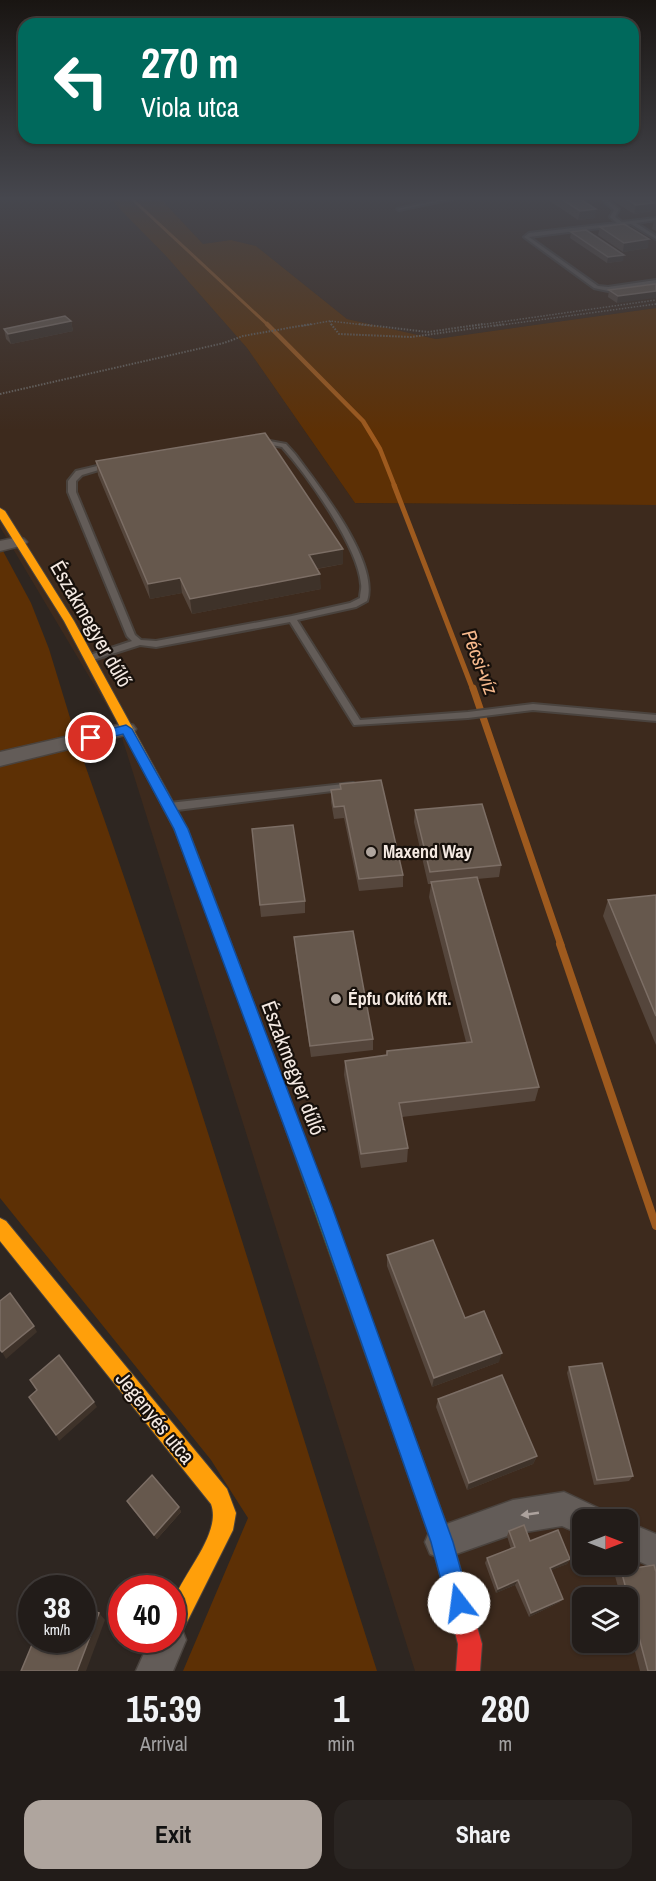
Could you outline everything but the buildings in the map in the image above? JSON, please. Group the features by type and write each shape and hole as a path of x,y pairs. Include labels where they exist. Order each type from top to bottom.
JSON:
{"street":[{"name":"Északmegyer dűlő","path":"0,512 90,658 181,829 319,1196 442,1542 473,1662"},
{"path":"0,546 19,542"},
{"path":"0,759 126,729"},
{"name":"Jegenyés utca","path":"0,1227 219,1497 225,1512 222,1530 186,1601"},
{"path":"442,1542 513,1517 564,1509 572,1513"},
{"path":"638,1544 656,1552"},
{"path":"154,1671 162,1653"}],"lane":[{"path":"579,275 596,287 608,289 656,282"},
{"path":"90,658 139,642 156,644 180,641 292,619 353,604 364,599 367,592 365,584 346,533 293,455 284,446 253,441"},
{"path":"117,464 79,473 72,481 72,492 131,636 139,642"},
{"path":"292,619 357,723 468,715 533,706 656,718"},
{"path":"169,807 369,784"}],"path":[{"path":"330,321 334,330 339,334 411,337 656,302"},
{"path":"0,394 265,332 330,321 428,332 656,302"}],"shaded area":[{"path":"0,275 183,275 247,348 355,503 656,505 656,1671 415,1671 118,725 0,527"},
{"path":"183,275 292,275 347,319 436,339 656,308 656,505 355,503 247,348"},
{"path":"292,275 656,275 656,308 436,339 347,319"},
{"path":"0,551 3,551 31,603 49,649 75,734 0,753"},
{"path":"79,748 158,977 377,1671 183,1671 248,1518 211,1460 0,1198 0,764"}],"waterway":[{"name":"Pécsi-víz","path":"214,275 269,326"},
{"name":"Pécsi-víz","path":"269,326 363,421 380,449 395,487"},
{"name":"Pécsi-víz","path":"394,485 473,690"},
{"name":"Pécsi-víz","path":"473,688 561,945"},
{"name":"Pécsi-víz","path":"560,944 656,1226"}],"traffic: fast":[{"path":"293,1128 400,1424"}],"traffic: slow":[{"path":"0,511 69,621 181,829 204,889"},
{"path":"0,1227 219,1497 225,1513 222,1530 186,1601"}],"traffic: jam":[{"path":"204,889 293,1128"},
{"path":"400,1424 442,1542 470,1644 468,1671"}],"place":[{"name":"Maxend Way","path":"371,852"},
{"name":"Épfu Okító Kft.","path":"336,999"}],"route":[{"path":"91,738 126,729 181,829 323,1207 442,1542 459,1603"}]}
